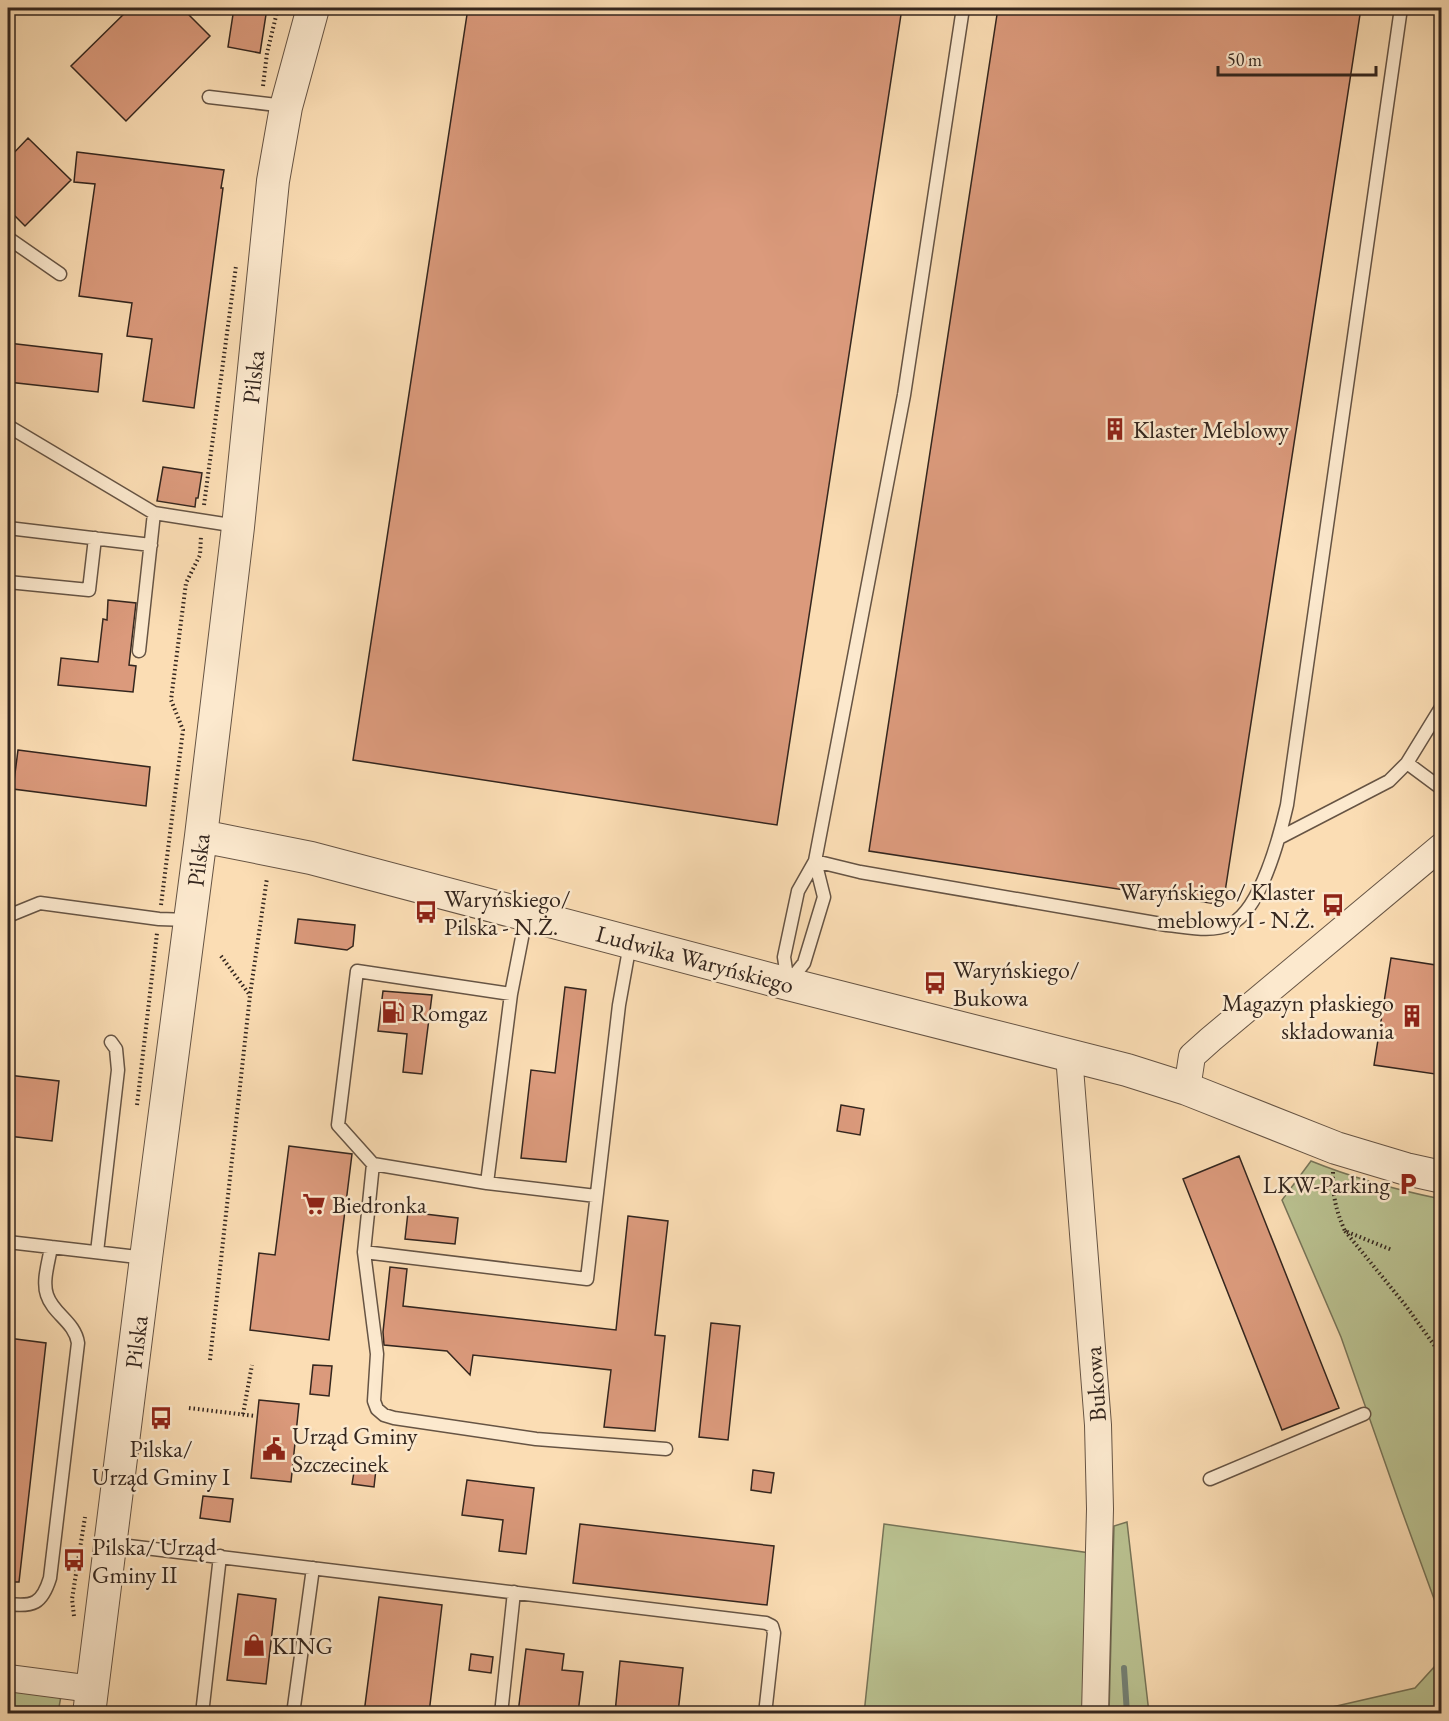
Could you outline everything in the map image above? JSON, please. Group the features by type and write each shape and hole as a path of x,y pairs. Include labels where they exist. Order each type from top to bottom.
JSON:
{"street":[{"name":"Pilska","path":"91,1701 201,837 238,527 273,181 273,105 313,8"},
{"name":"Ludwika Waryńskiego","path":"201,837 311,858 526,916 1127,1070 1187,1089 1336,1148 1442,1177"},
{"path":"1187,1089 1192,1056 1442,846"},
{"name":"Bukowa","path":"1069,1055 1098,1425 1100,1509 1095,1713"},
{"path":"8,1678 91,1701"}],"lane":[{"path":"788,984 784,957 798,891 815,861 904,395 963,8"},
{"path":"815,861 860,872 1167,925 1209,930 1232,923 1247,909 1277,848 1290,782 1401,8"},
{"path":"209,97 273,105"},
{"path":"8,238 60,274"},
{"path":"8,426 154,513 238,527"},
{"path":"139,651 154,513"},
{"path":"8,528 151,545"},
{"path":"8,582 89,590 95,538"},
{"path":"1279,838 1389,781 1407,763 1442,706"},
{"path":"1407,763 1442,789"},
{"path":"788,984 804,963 824,897 815,861"},
{"path":"8,916 40,903 159,919 190,920"},
{"path":"487,1183 511,994 526,916"},
{"path":"364,1252 587,1279 619,1005 630,942"},
{"path":"511,994 357,971 338,1125 373,1164 487,1183 596,1196"},
{"path":"97,1252 118,1070 116,1049 111,1042"},
{"path":"373,1164 364,1252 377,1354 374,1401 377,1409 384,1415 394,1418 536,1439 666,1449"},
{"path":"8,1242 146,1258"},
{"path":"8,1604 32,1604 40,1600 46,1591 78,1343 73,1328 47,1297 45,1288 51,1247"},
{"path":"1210,1479 1364,1414"},
{"path":"111,1544 770,1624 774,1633 765,1713"},
{"path":"202,1713 220,1556"},
{"path":"293,1713 313,1568"},
{"path":"501,1713 514,1592"}],"path":[{"path":"273,105 267,53 278,8"},
{"path":"155,949 183,730 171,700 186,583 200,555 202,521 238,254"},
{"path":"210,1360 250,995 267,878"},
{"path":"221,956 250,995"},
{"path":"1336,1148 1332,1186 1335,1205 1345,1231 1406,1306 1442,1356"},
{"path":"1345,1231 1392,1250"},
{"path":"243,1414 252,1365"},
{"path":"189,1408 255,1416"}],"green space":[{"path":"1311,1161 1375,1183 1441,1199 1441,1618 1341,1337 1282,1200"},
{"path":"1127,1522 1149,1713 1109,1713 1114,1526"},
{"path":"884,1524 1090,1553 1085,1713 864,1714"},
{"path":"1441,1650 1441,1713 1306,1713 1415,1688 1435,1666"},
{"path":"8,1689 61,1696 58,1713 8,1714"}],"building":[{"path":"130,8 182,8 210,36 126,121 71,66"},
{"path":"234,8 267,8 260,53 228,47"},
{"path":"468,8 902,8 777,825 353,760"},
{"name":"Klaster Meblowy","path":"998,8 1361,8 1223,905 869,851"},
{"path":"28,138 71,180 25,226 8,209 8,159"},
{"path":"77,152 224,170 194,408 143,401 152,339 127,336 132,303 79,296 95,184 74,182"},
{"path":"8,343 102,354 98,392 8,382"},
{"path":"163,467 202,473 195,507 157,501"},
{"path":"108,600 136,603 129,665 136,666 133,692 58,685 61,658 98,662 103,619 107,620"},
{"path":"18,750 150,767 146,806 13,789"},
{"path":"298,919 355,925 353,946 347,950 295,943"},
{"name":"Magazyn płaskiego składowania","path":"1391,958 1442,966 1442,1075 1374,1065"},
{"path":"565,987 586,990 566,1162 521,1158 531,1070 555,1073"},
{"path":"383,991 432,995 422,1074 403,1072 407,1034 378,1031"},
{"path":"8,1075 59,1081 52,1141 8,1136"},
{"path":"841,1105 864,1109 860,1135 837,1131"},
{"name":"Biedronka","path":"289,1146 352,1154 329,1340 250,1330 259,1253 275,1255"},
{"path":"1239,1156 1339,1408 1282,1430 1183,1179"},
{"path":"408,1212 458,1218 455,1244 405,1239"},
{"path":"628,1216 668,1221 655,1335 665,1336 655,1431 604,1427 611,1370 473,1355 470,1375 447,1351 384,1345 383,1332 390,1267 407,1269 403,1306 616,1330"},
{"path":"711,1323 740,1326 728,1440 699,1437"},
{"path":"8,1338 46,1343 19,1582 8,1582"},
{"path":"313,1365 332,1366 329,1396 310,1394"},
{"name":"Urząd Gminy Szczecinek","path":"259,1400 299,1404 291,1482 251,1478"},
{"path":"355,1466 376,1469 374,1487 352,1484"},
{"path":"753,1470 774,1473 771,1493 751,1490"},
{"path":"467,1480 534,1488 526,1554 499,1551 503,1520 462,1515"},
{"path":"203,1496 233,1499 230,1522 200,1518"},
{"path":"580,1524 774,1546 767,1605 573,1583"},
{"path":"238,1594 276,1599 266,1684 227,1680"},
{"path":"379,1597 442,1605 429,1713 364,1713"},
{"path":"526,1649 564,1654 562,1670 583,1672 578,1713 518,1713"},
{"path":"471,1654 493,1657 491,1673 469,1670"},
{"path":"620,1661 683,1668 678,1713 615,1713"}],"waterway":[{"path":"1124,1668 1127,1714"}],"place":[{"name":"Klaster Meblowy","path":"1115,429"},
{"name":"Waryńskiego/ Klaster meblowy I - N.Ż.","path":"1333,905"},
{"name":"Waryńskiego/ Pilska - N.Ż.","path":"426,912"},
{"name":"Waryńskiego/ Bukowa","path":"935,983"},
{"name":"Romgaz","path":"393,1012"},
{"name":"Magazyn płaskiego składowania","path":"1412,1016"},
{"name":"LKW-Parking","path":"1408,1184"},
{"name":"Biedronka","path":"314,1204"},
{"name":"Pilska/ Urząd Gminy I","path":"161,1418"},
{"name":"Urząd Gminy Szczecinek","path":"274,1449"},
{"name":"Pilska/ Urząd Gminy II","path":"74,1560"},
{"name":"KING","path":"254,1645"}]}
